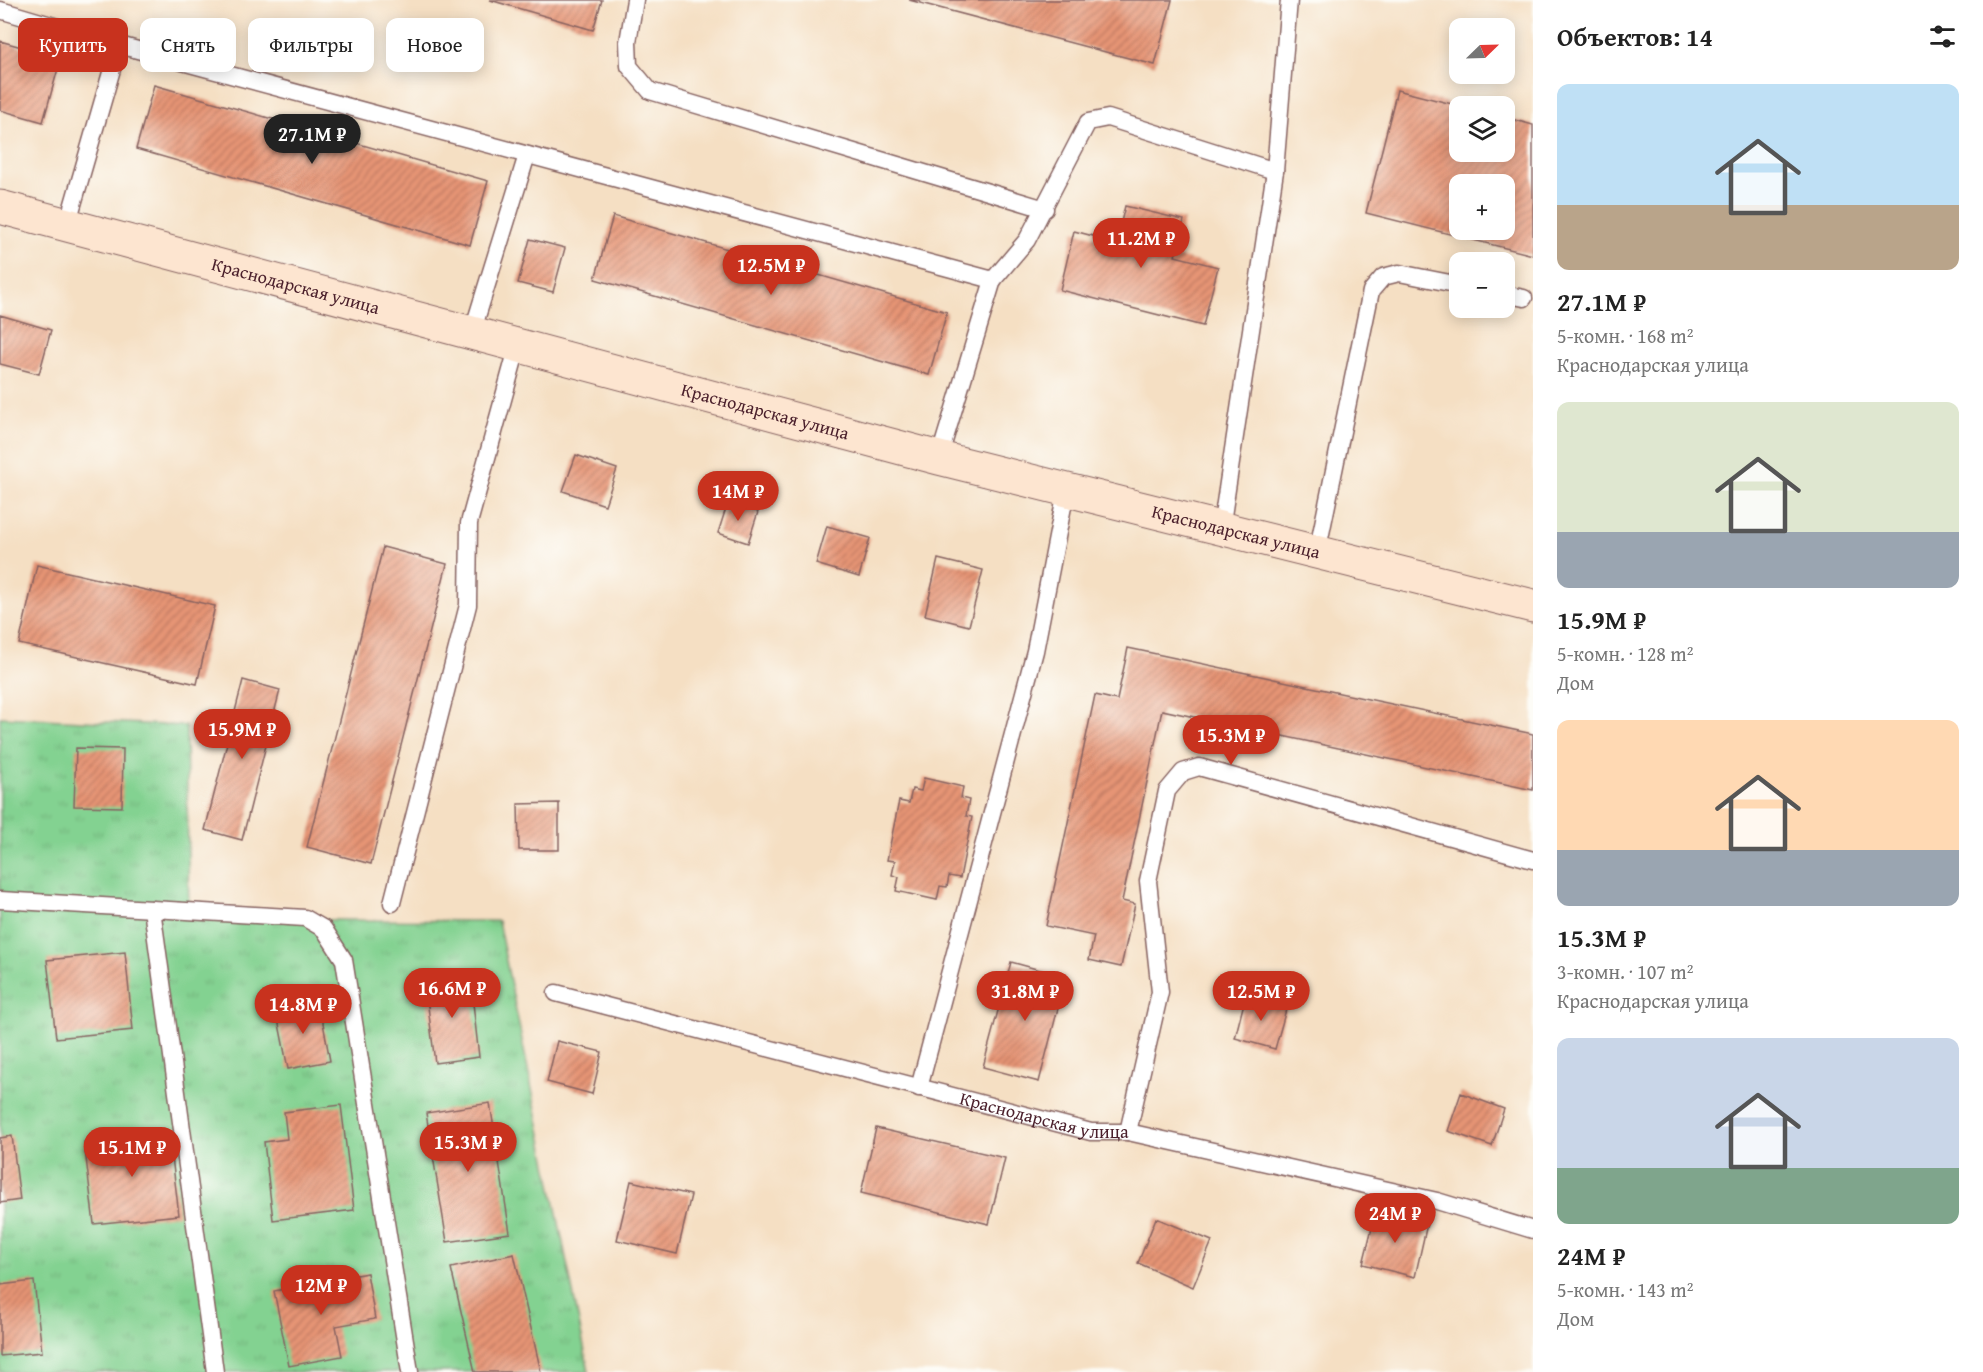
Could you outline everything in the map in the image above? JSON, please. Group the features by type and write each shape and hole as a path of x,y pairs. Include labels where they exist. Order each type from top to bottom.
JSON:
{"main road":[{"name":"Краснодарская улица","path":"0,207 939,458 1533,606"}],"lane":[{"path":"635,0 628,42 629,66 650,92 1045,209"},
{"path":"1221,529 1275,171 1289,0"},
{"path":"0,10 27,18"},
{"path":"128,47 993,280"},
{"path":"67,225 111,72"},
{"path":"939,458 993,280 1027,240 1088,122 1108,118 1275,171"},
{"path":"472,333 527,155"},
{"path":"1317,553 1371,291 1383,277 1399,273 1449,283"},
{"path":"1515,296 1524,298"},
{"path":"393,903 468,605 469,523 518,345"},
{"path":"919,1088 1035,651 1066,491"},
{"path":"1128,1132 1160,992 1148,881 1167,791 1184,772 1199,767 1533,860"},
{"path":"0,900 305,918 324,929 344,960 410,1372"},
{"path":"152,909 215,1372"},
{"name":"Краснодарская улица","path":"556,993 1091,1132 1128,1132 1437,1201 1533,1230"}],"green space":[{"path":"0,717 186,726 189,919 498,921 589,1372 0,1372"}],"building":[{"path":"490,0 602,0 593,30"},
{"path":"909,0 1172,0 1155,65"},
{"path":"0,41 18,46 18,72 57,72 43,122 0,110"},
{"path":"154,85 488,181 470,245 136,149"},
{"path":"1397,90 1449,103 1449,162 1515,162 1515,120 1533,125 1533,255 1473,240 1515,240 1515,174 1449,174 1449,234 1366,213"},
{"path":"1125,206 1184,220 1175,256 1218,267 1203,326 1060,290 1074,231 1116,242"},
{"path":"613,216 947,312 929,375 595,279"},
{"path":"530,239 565,248 553,292 518,283"},
{"path":"0,315 51,330 39,374 0,364"},
{"path":"576,455 617,469 605,505 563,491"},
{"path":"728,502 758,512 748,543 718,533"},
{"path":"827,526 870,538 859,577 816,564"},
{"path":"383,547 447,564 371,864 307,847"},
{"path":"938,559 983,570 969,626 925,615"},
{"path":"37,565 215,606 197,684 19,644"},
{"path":"1128,648 1533,734 1533,790 1162,710 1122,901 1135,904 1121,967 1089,960 1094,936 1046,926 1095,695 1117,700"},
{"path":"243,680 280,690 242,840 205,830"},
{"path":"76,748 123,749 122,807 74,806"},
{"path":"924,778 963,787 961,798 969,800 966,816 972,817 960,878 949,876 947,887 940,886 937,900 896,891 899,877 892,875 895,861 887,860 899,801 909,803 912,789 921,791"},
{"path":"559,803 559,850 519,850 518,804"},
{"path":"125,952 133,1030 56,1038 47,960"},
{"path":"1011,962 1066,977 1039,1082 983,1067"},
{"path":"470,976 479,1057 435,1063 425,982"},
{"path":"1246,995 1287,1006 1275,1049 1235,1038"},
{"path":"319,1001 330,1061 288,1069 276,1009"},
{"path":"557,1041 602,1052 592,1094 547,1082"},
{"path":"1461,1093 1504,1109 1492,1146 1448,1131"},
{"path":"490,1103 510,1233 447,1242 426,1113"},
{"path":"341,1105 354,1210 273,1220 264,1142 287,1139 284,1112"},
{"path":"876,1128 1005,1158 989,1224 861,1193"},
{"path":"169,1132 179,1215 94,1224 84,1142"},
{"path":"12,1136 20,1200 0,1203 0,1138"},
{"path":"631,1181 691,1195 677,1254 617,1240"},
{"path":"1376,1212 1427,1224 1415,1277 1363,1264"},
{"path":"1156,1218 1212,1241 1193,1287 1138,1263"},
{"path":"514,1254 541,1372 475,1372 451,1268"},
{"path":"367,1273 375,1319 336,1326 342,1356 289,1366 274,1291"},
{"path":"34,1281 42,1352 0,1356 0,1285"}]}
